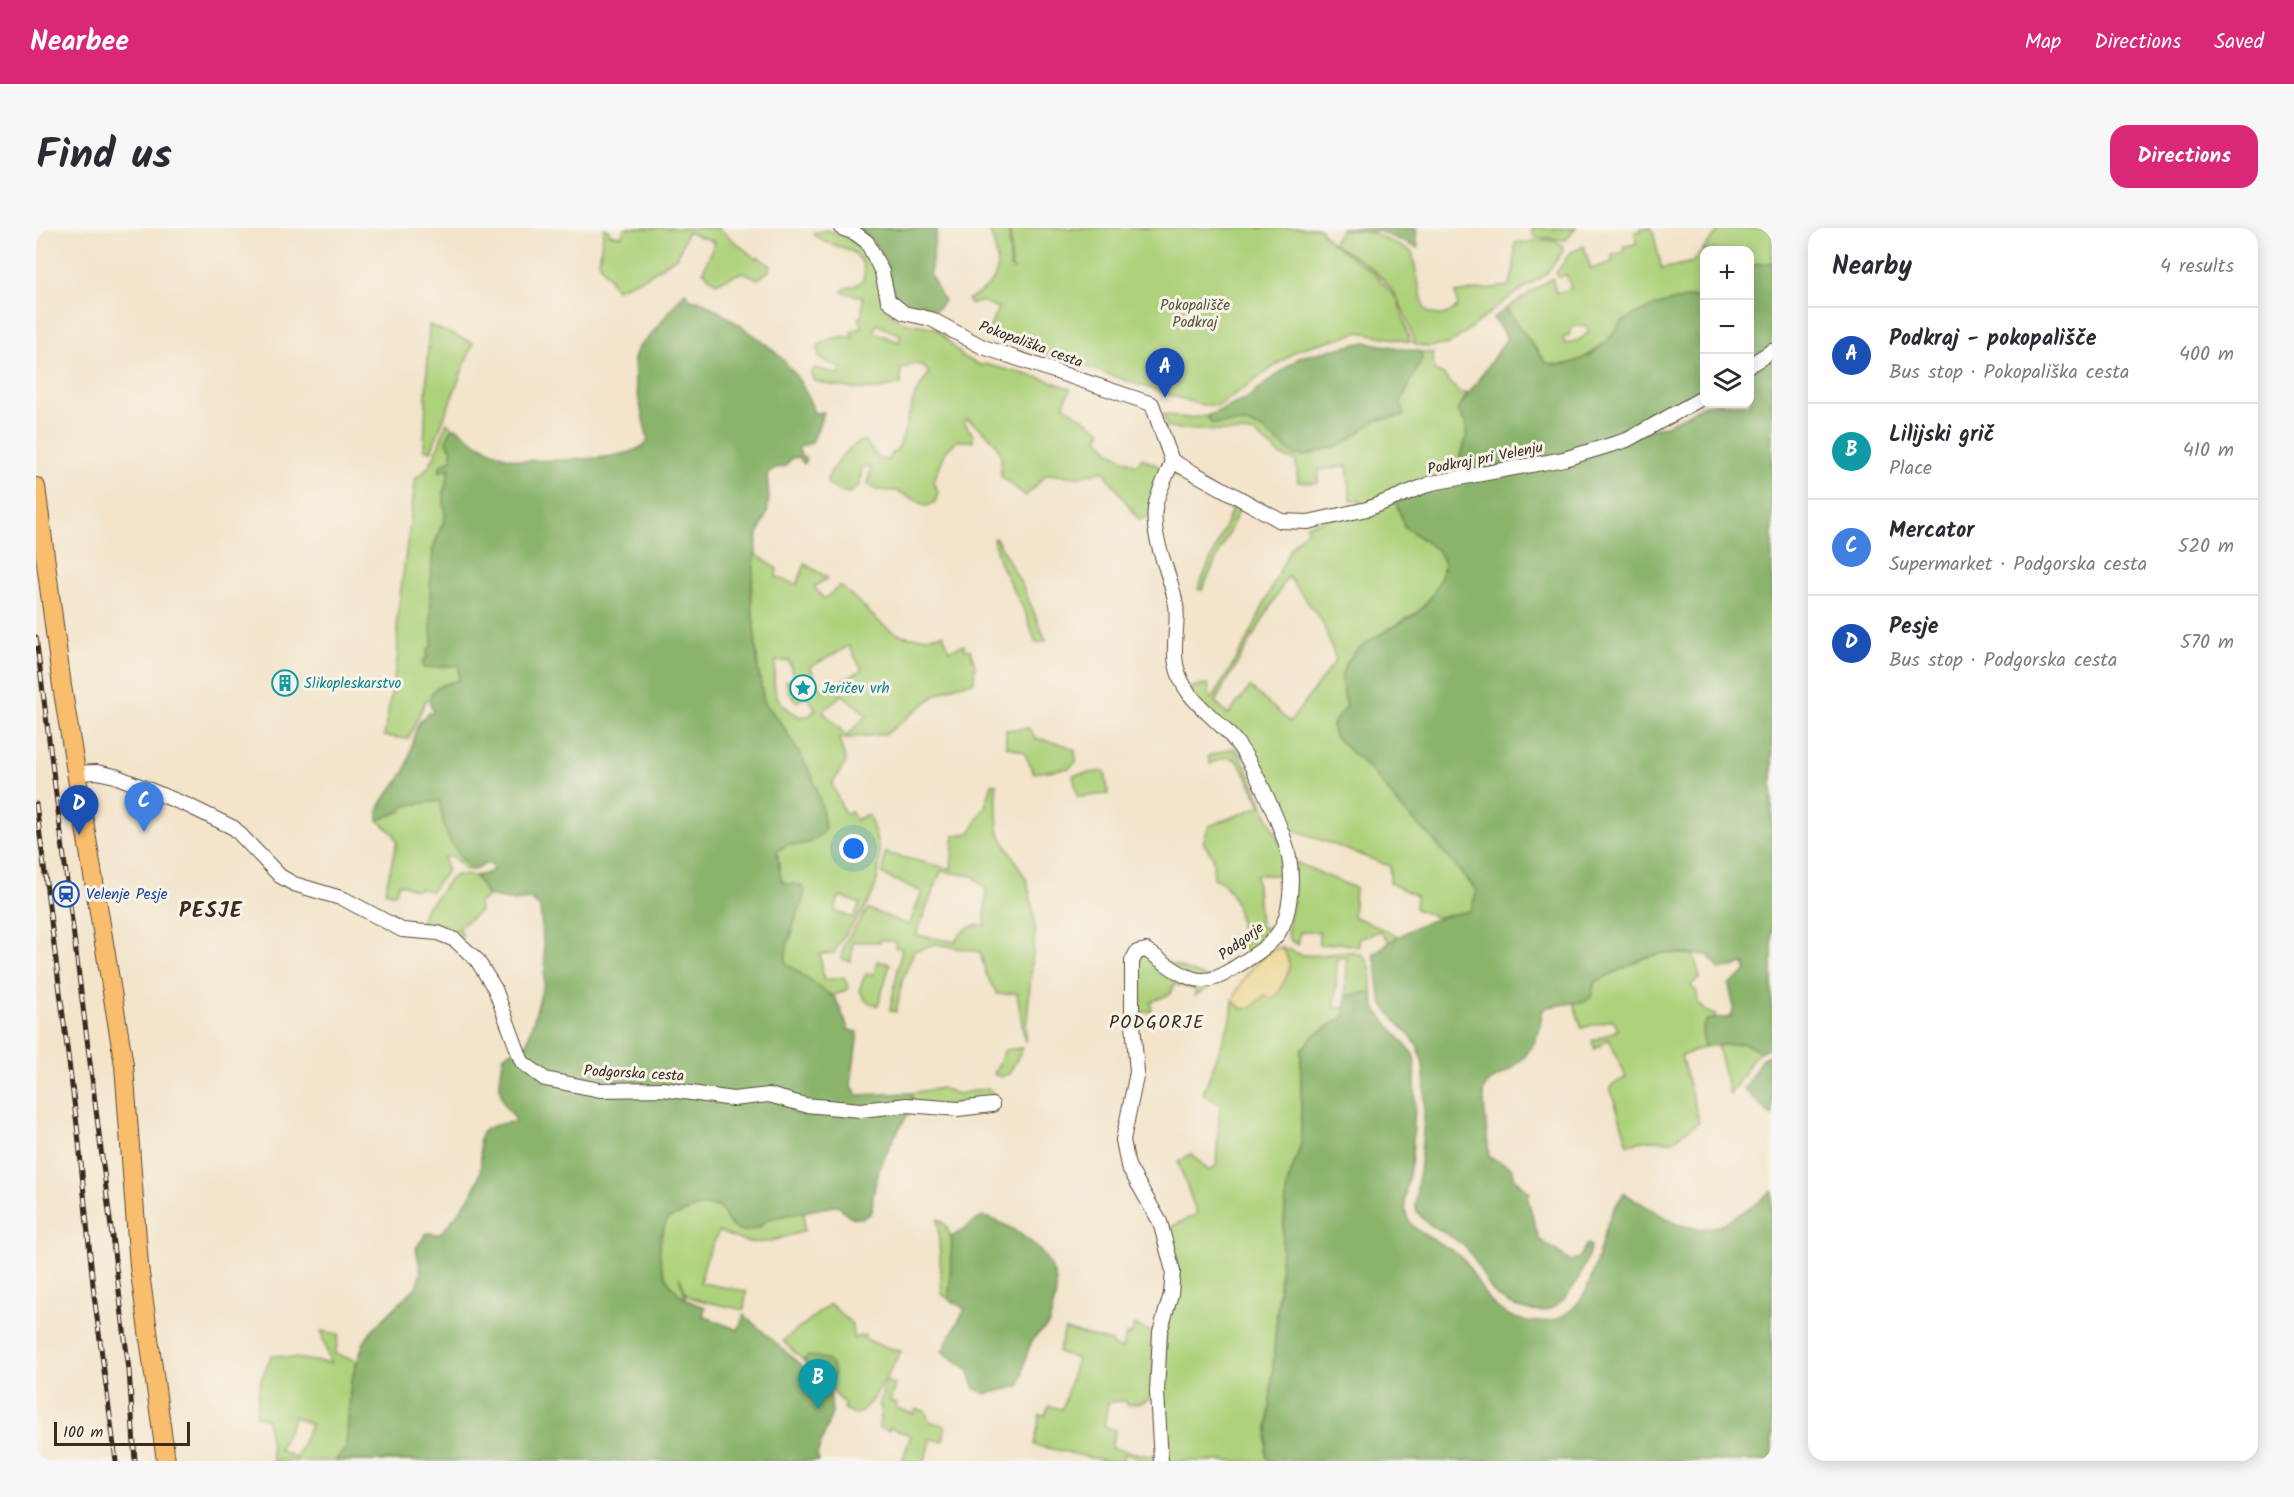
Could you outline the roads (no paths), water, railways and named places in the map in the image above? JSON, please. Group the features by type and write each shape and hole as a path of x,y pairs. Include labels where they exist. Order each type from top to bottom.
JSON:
{"main road":[{"path":"36,487 62,686 124,1065 139,1266 166,1461"}],"street":[{"name":"Pokopališka cesta","path":"841,228 855,233 867,242 882,272 888,300 904,313 931,319 983,347 1152,404 1172,461"},
{"path":"1754,362 1772,351"},
{"name":"Podkraj pri Velenju","path":"1172,461 1281,521 1308,522 1367,509 1432,483 1564,459 1627,440 1700,400"},
{"name":"Podgorje","path":"1161,1461 1157,1392 1160,1332 1170,1294 1173,1271 1160,1222 1124,1155 1123,1140 1137,1072 1132,1012 1132,961 1137,952 1146,950 1190,979 1202,982 1217,980 1279,934 1286,918 1290,882 1289,857 1282,836 1248,762 1235,741 1191,698 1176,663 1176,606 1155,528 1155,506 1172,461"},
{"name":"Podgorska cesta","path":"76,773 97,772 115,776 169,797 234,828 287,881 344,899 402,930 438,933 455,940 477,960 495,989 522,1062 545,1079 600,1090 663,1089 733,1099 769,1095 805,1105 861,1110 907,1105 958,1109 992,1105"}],"railway":[{"path":"36,637 129,1370 135,1461"},
{"path":"36,804 78,1133 94,1295 116,1461"}],"place":[{"name":"Podkraj - pokopališče","path":"1165,398"},
{"name":"Slikopleskarstvo","path":"285,683"},
{"name":"Jeričev vrh","path":"803,688"},
{"name":"Mercator","path":"144,832"},
{"name":"Pesje","path":"79,835"},
{"name":"Velenje Pesje","path":"66,894"},
{"name":"Lilijski grič","path":"818,1409"}],"district":[{"name":"PESJE","path":"211,910"},
{"name":"PODGORJE","path":"1157,1022"}],"park label":[{"name":"Pokopališče Podkraj","path":"1195,314"}]}
